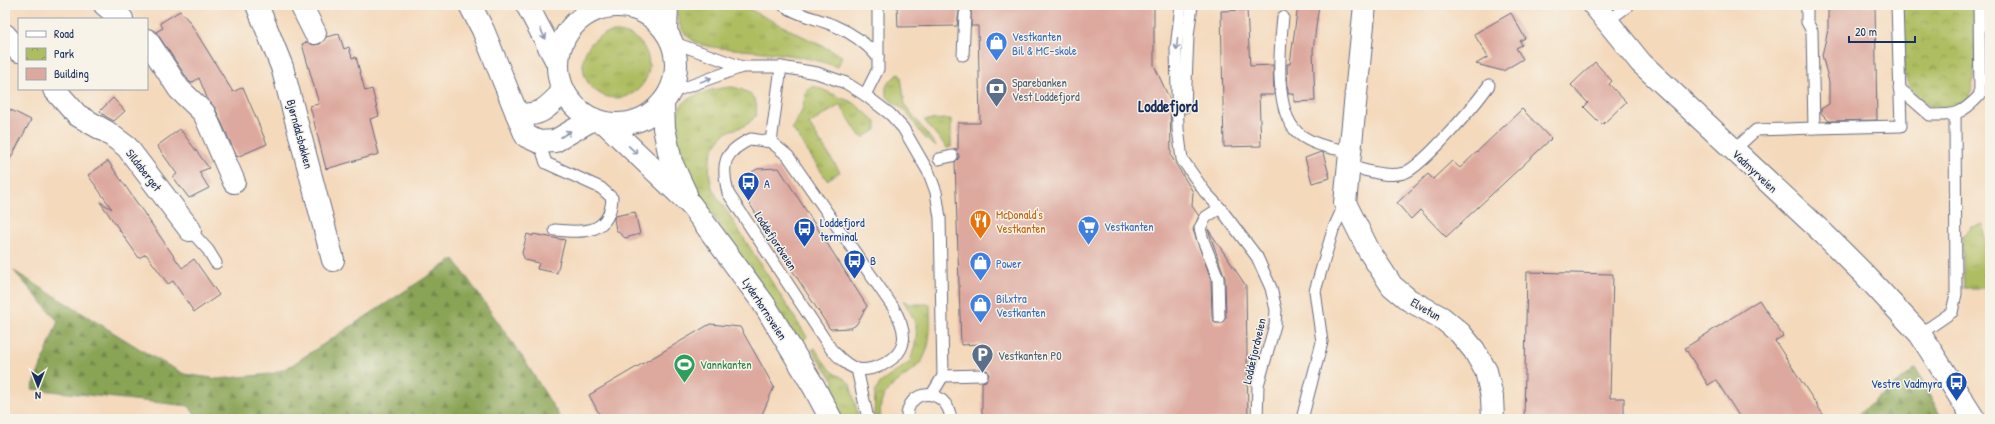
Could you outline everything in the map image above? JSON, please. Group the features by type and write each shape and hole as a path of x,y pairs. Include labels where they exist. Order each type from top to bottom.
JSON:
{"main road":[{"path":"105,5 121,18"},
{"path":"301,5 314,33"},
{"path":"470,5 483,30 526,136 539,142 555,141 599,121"},
{"path":"527,5 558,64"},
{"path":"667,5 669,37"},
{"path":"1345,203 1365,5"},
{"path":"615,6 630,8 645,13 658,23 669,37 676,55 674,81 666,98 651,114 636,121 621,125 599,121 576,108 564,91 559,78 558,64 560,51 572,27 589,8 615,6"},
{"name":"Bjørndalsbakken","path":"263,7 282,66 333,260"},
{"name":"Vadmyrveien","path":"1600,13 1641,63 1823,233 1920,334 1974,419"},
{"path":"5,35 18,50"},
{"path":"148,42 179,89 204,113 234,182"},
{"name":"Sildaberget","path":"55,90 77,115 107,132 127,147 190,230"},
{"path":"517,114 532,116 546,108 564,91"},
{"name":"Lyderhornsveien","path":"666,98 664,128 671,162 690,204"},
{"name":"Lyderhornsveien","path":"599,121 690,204 764,304 831,419"},
{"name":"Elvetun","path":"1345,203 1369,251 1392,286 1409,300 1442,318 1460,333 1474,350 1486,371 1492,397 1493,419"}],"lane":[{"path":"783,5 797,14 835,26 866,43 878,57"},
{"path":"865,95 878,70 878,5"},
{"path":"1181,5 1176,49 1180,146 1182,159 1205,192"},
{"path":"1192,5 1188,36 1184,125 1188,151 1205,192"},
{"path":"1600,13 1629,5"},
{"path":"1807,5 1807,22 1812,31 1814,128"},
{"path":"1734,150 1756,130 1901,126 1897,5"},
{"path":"1899,88 1930,115 1955,115 1968,107 1980,95 1979,5"},
{"path":"963,55 965,14"},
{"path":"1283,17 1280,59 1282,92 1287,116 1292,127 1299,134 1314,143 1386,174 1404,173 1423,160 1479,100 1489,85"},
{"path":"669,37 742,67"},
{"path":"781,66 771,142 788,156 900,319 904,335 903,347 893,360 878,367 858,369 868,419"},
{"path":"666,98 742,67 781,66 817,73 846,83 890,114 903,128 929,173 936,192 940,218 943,376 932,394"},
{"path":"1920,334 1952,312 1956,294 1955,115"},
{"name":"Loddefjordveien","path":"771,142 751,139 739,145 727,155 724,174 728,193 831,349 843,361 858,369"},
{"path":"539,142 546,163 601,188 612,198 608,218 598,226 578,232 555,230"},
{"path":"939,159 952,156"},
{"name":"Loddefjordveien","path":"1205,192 1220,208 1257,257 1271,288 1276,310 1275,325 1258,385 1257,419"},
{"path":"1302,419 1322,342 1315,291 1333,230 1345,203"},
{"path":"1219,317 1218,278 1202,240 1200,228 1206,217 1220,208"},
{"path":"190,230 208,250 216,263"},
{"path":"943,376 982,375"},
{"path":"907,419 907,413 910,405 916,398 932,394 943,399 950,408 951,419"}],"green space":[{"path":"677,5 741,5 842,56 838,67 815,60 767,52 703,45 692,40 684,32 679,22"},
{"path":"1902,5 1975,5 1975,74 1969,99 1956,108 1929,106 1910,89 1904,73"},
{"path":"610,32 622,32 629,34 640,41 647,52 649,65 647,78 640,89 629,96 622,98 610,98 603,96 592,89 585,78 583,71 583,59 585,52 592,41 603,34"},
{"path":"899,74 901,77 905,105 936,146 926,139 904,110 891,101 887,96 887,84"},
{"path":"814,86 854,103 876,122 876,130 864,137 860,136 840,105 809,124 840,172 827,180 792,128 802,111 806,91"},
{"path":"732,87 744,91 752,96 757,109 756,116 746,125 726,133 720,138 710,159 710,174 713,190 807,337 800,342 706,205 694,185 679,151 676,137 676,123 682,104 694,96 710,90"},
{"path":"951,119 951,147 947,148 924,120"},
{"path":"1984,224 1986,270 1990,270 1990,288 1964,288 1962,236 1971,227"},
{"path":"454,259 523,358 561,419 198,419 189,406 32,389 58,321 14,271 153,357 184,374 218,379 271,374 287,368"},
{"path":"903,300 910,304 930,304 930,332 928,346 923,359 917,366 888,390 883,398 881,419 874,419 875,392 880,383 910,362 915,344 915,324 913,317"},
{"path":"815,348 830,369 850,384 859,419 843,419 827,388 835,382 812,350"},
{"path":"1916,368 1942,419 1854,419 1862,411"}],"building":[{"name":"Vestkanten","path":"897,5 1154,5 1154,65 1170,100 1171,156 1193,192 1192,206 1199,216 1193,230 1211,279 1212,317 1215,323 1222,323 1226,317 1225,278 1208,229 1246,286 1248,419 982,419 982,382 986,381 989,375 988,371 982,368 981,344 961,345 955,162 959,158 959,155 954,149 958,149 958,123 980,123 978,26 971,26 971,11 965,7 959,11 957,26 898,27"},
{"path":"1298,5 1319,5 1313,50 1315,101 1294,102 1294,94 1288,94 1287,64 1290,64"},
{"path":"1828,5 1875,5 1877,120 1829,121 1821,113 1821,109 1829,104 1829,82 1822,55 1828,30"},
{"path":"1247,10 1250,66 1273,65 1274,95 1259,95 1261,146 1224,147 1221,11"},
{"path":"180,11 189,21 233,92 243,87 267,144 237,157 215,108 208,100 199,78 191,83 189,81 156,32 163,28 160,23"},
{"path":"1511,13 1525,38 1520,41 1522,45 1516,48 1523,59 1503,71 1476,64 1488,57 1474,34"},
{"path":"339,34 344,49 349,47 352,58 356,57 365,91 372,89 379,116 370,119 379,154 326,169 310,106 319,104 302,44 307,42 314,45 320,44 326,37"},
{"path":"1595,62 1612,81 1609,84 1626,102 1602,125 1584,107 1588,103 1571,85"},
{"path":"113,98 125,111 114,121 100,111"},
{"path":"5,107 31,120 5,169"},
{"path":"1522,109 1551,139 1446,237 1420,210 1411,219 1397,203 1428,174 1433,179 1452,161 1460,168"},
{"path":"180,129 209,168 199,172 209,188 189,198 173,177 177,174 157,146"},
{"path":"1321,152 1323,153 1330,178 1312,183 1305,158"},
{"path":"108,161 182,268 194,259 219,295 194,312 173,281 168,284 146,254 139,258 100,202 112,209 88,175"},
{"name":"Loddefjord terminal","path":"779,168 867,306 856,325 851,328 830,329 742,192 752,172 757,169"},
{"path":"635,212 640,234 625,238 616,230 614,219 615,216"},
{"path":"527,234 565,240 557,273 537,269 539,263 525,260 522,253"},
{"path":"1527,272 1613,274 1610,398 1624,398 1624,419 1524,419"},
{"path":"1759,300 1783,336 1775,341 1826,419 1741,419 1716,380 1708,385 1685,348"},
{"path":"710,324 740,327 774,387 760,419 602,419 589,395"}],"place":[{"name":"Vestkanten Bil & MC-skole","path":"997,62"},
{"name":"Sparebanken Vest Loddefjord","path":"997,108"},
{"name":"A","path":"749,202"},
{"name":"McDonald's Vestkanten","path":"980,240"},
{"name":"Vestkanten","path":"1088,246"},
{"name":"Loddefjord terminal","path":"804,248"},
{"name":"B","path":"855,280"},
{"name":"Power","path":"981,282"},
{"name":"Bilxtra Vestkanten","path":"981,324"},
{"name":"Vestkanten P0","path":"982,374"},
{"name":"Vannkanten","path":"684,384"},
{"name":"Vestre Vadmyra","path":"1957,402"}],"district":[{"name":"Loddefjord","path":"1168,106"}]}
